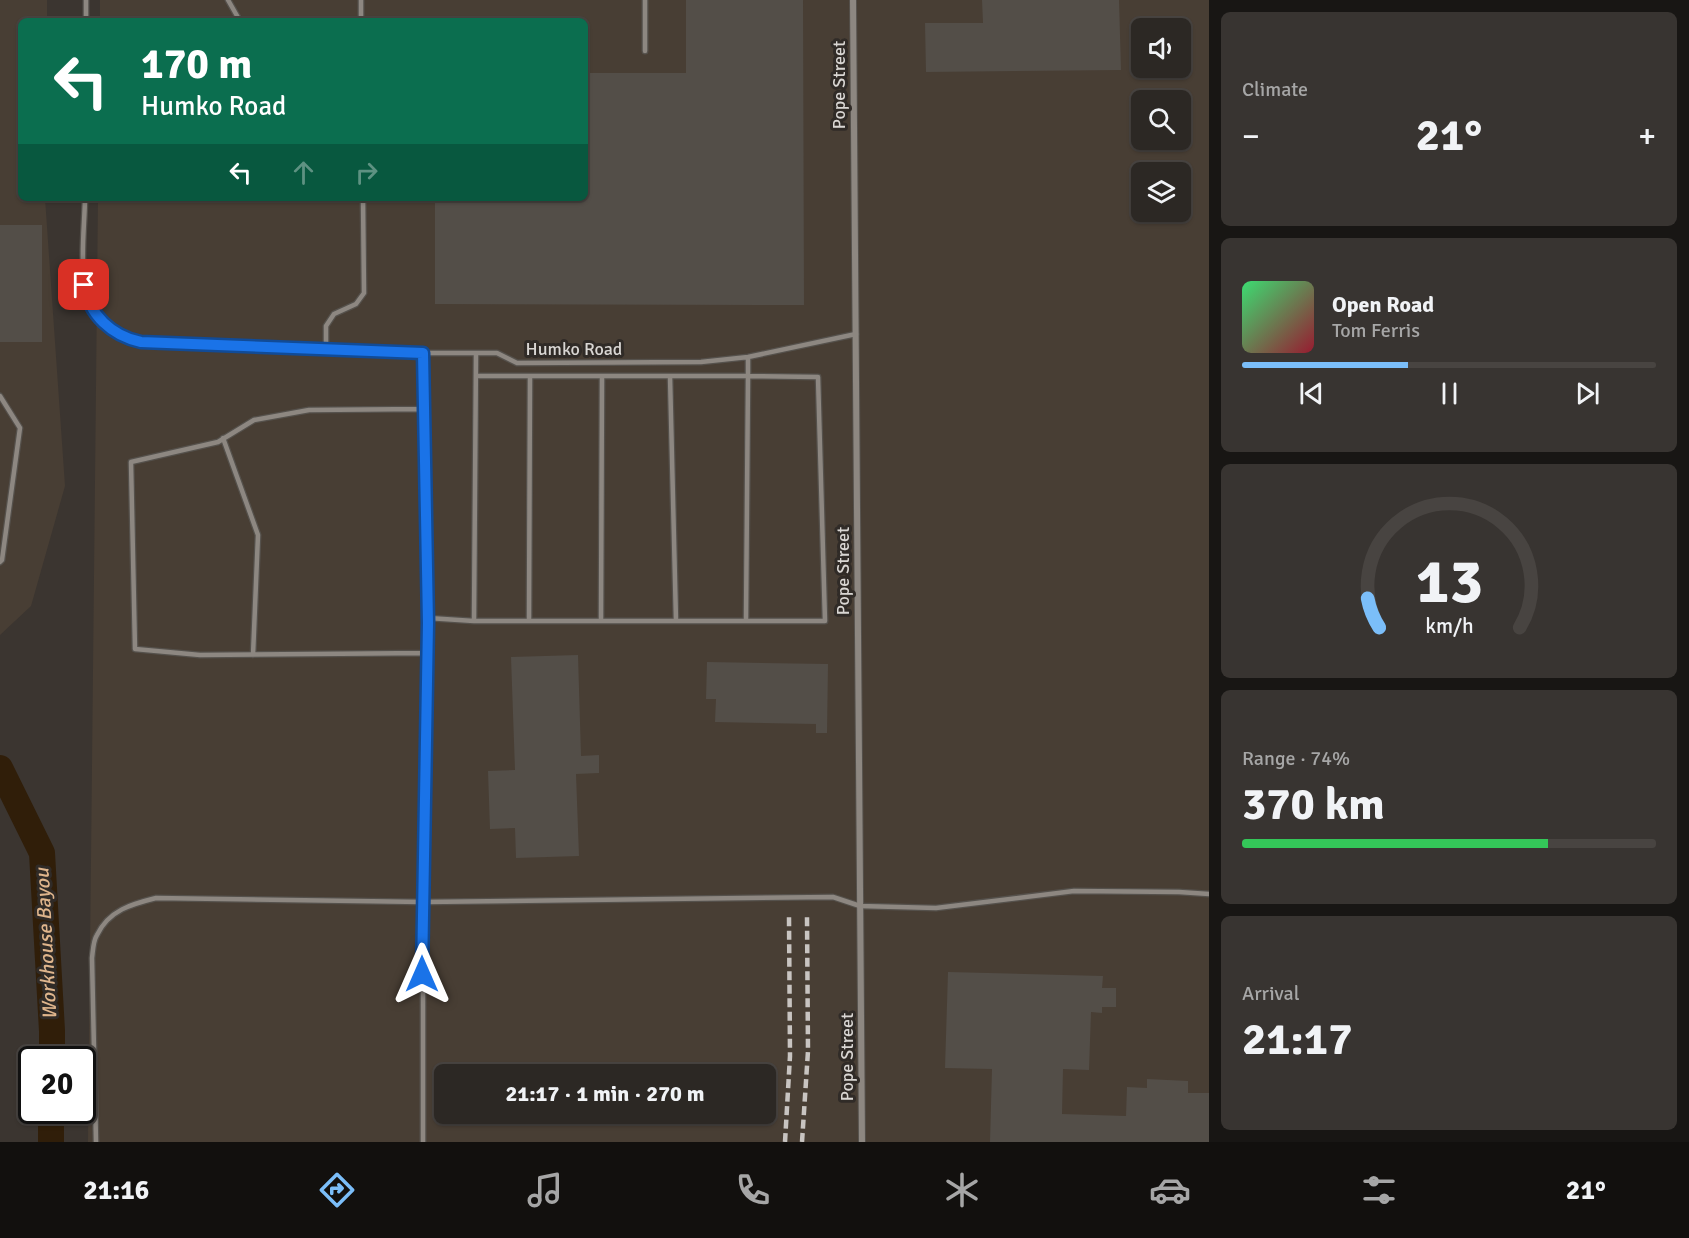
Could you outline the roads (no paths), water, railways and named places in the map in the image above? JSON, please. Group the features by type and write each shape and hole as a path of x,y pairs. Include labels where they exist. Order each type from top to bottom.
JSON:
{"street":[{"name":"Pope Street","path":"853,0 862,1142"}],"lane":[{"path":"86,0 86,18"},
{"path":"228,0 238,18"},
{"path":"361,0 361,18"},
{"path":"645,0 645,51"},
{"name":"Humko Road","path":"85,201 85,290 98,317 116,332 141,342 423,353 497,353 517,363 701,362 748,357 856,334"},
{"path":"326,349 326,326 334,314 356,304 364,293 363,201"},
{"path":"423,353 428,618 423,902 423,1142"},
{"path":"474,621 476,353"},
{"path":"746,621 748,357"},
{"path":"428,618 474,621 825,621 818,377 476,376"},
{"path":"529,621 530,376"},
{"path":"601,621 602,376"},
{"path":"670,376 676,621"},
{"path":"0,396 20,428 0,562"},
{"path":"424,409 309,410 254,420 218,442 131,462 135,649 200,655 427,653"},
{"path":"223,438 258,535 253,655"},
{"path":"96,1142 92,958 96,936 109,919 129,904 156,898 423,902 833,897 860,906 936,908 1074,891 1209,894"}],"waterway":[{"name":"Workhouse Bayou","path":"0,768 42,853 52,1046"},
{"name":"Workhouse Bayou","path":"51,1124 51,1142"}],"railway":[{"path":"785,1142 790,1056 789,917"},
{"path":"802,1142 808,1051 807,917"}]}
